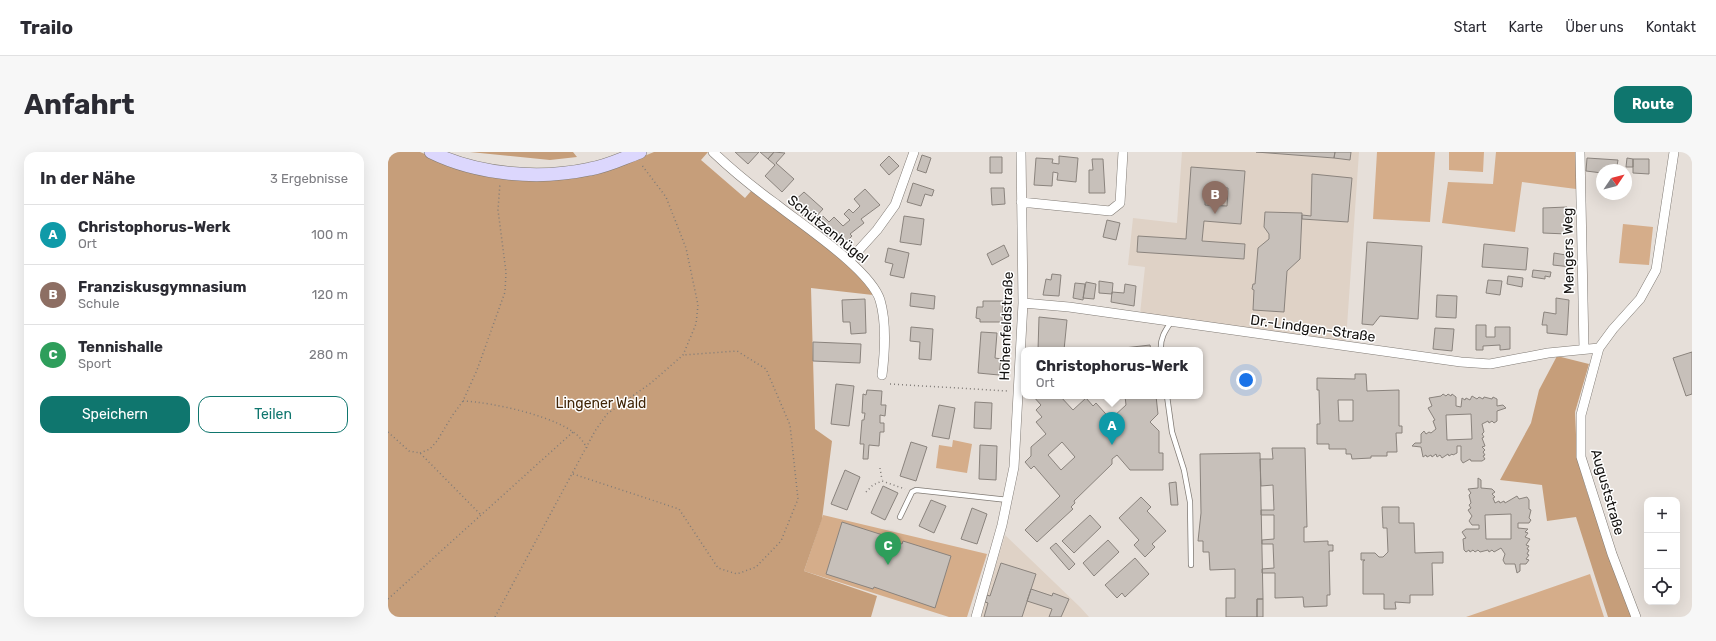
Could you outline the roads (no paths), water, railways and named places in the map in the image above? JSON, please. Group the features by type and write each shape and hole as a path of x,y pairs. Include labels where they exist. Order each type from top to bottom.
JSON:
{"street":[{"path":"431,152 474,168 550,174 590,170 614,163 636,153"},
{"name":"Schützenhügel","path":"713,152 740,176 849,261 869,281 880,300 886,344 882,375"},
{"path":"849,261 877,230 895,205 914,152"},
{"name":"Hohenfeldstraße","path":"976,617 1008,500 1014,467 1023,303 1021,152"},
{"path":"1021,202 1110,211 1120,203 1123,152"},
{"name":"Mengers Weg","path":"1580,152 1584,349"},
{"name":"Auguststraße","path":"1636,617 1612,554 1581,456 1581,415 1599,348 1613,329 1640,299 1656,270 1674,152"},
{"name":"Dr.-Lindgen-Straße","path":"1023,303 1070,307 1461,362 1490,364 1599,348"}],"lane":[{"path":"1160,347 1164,332 1172,322"},
{"path":"1167,399 1172,432 1184,470 1190,502 1191,566"},
{"path":"900,517 912,492 920,490 1008,500"}],"place":[{"name":"Franziskusgymnasium","path":"1215,214"},
{"name":"Christophorus-Werk","path":"1112,445"},
{"name":"Tennishalle","path":"888,565"}],"park label":[{"name":"Lingener Wald","path":"601,403"}]}
